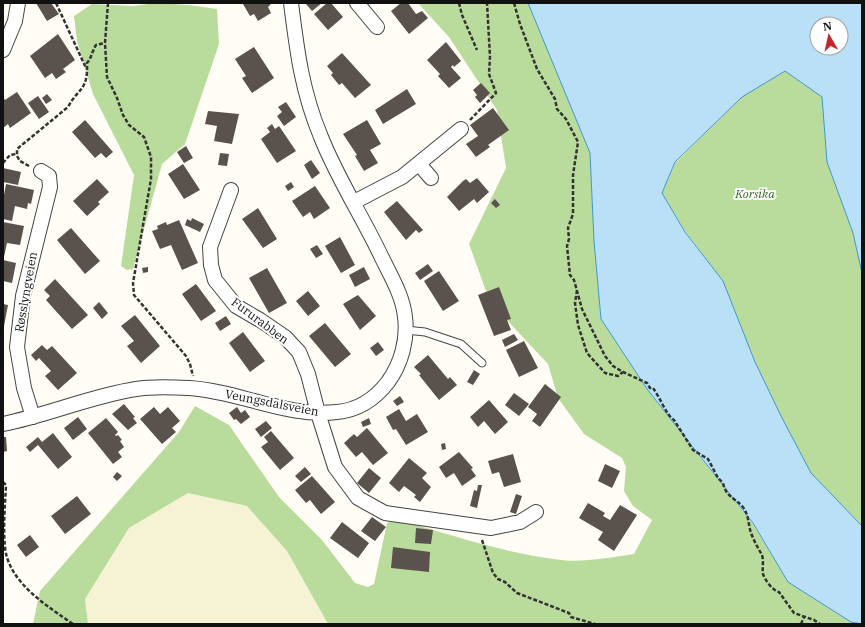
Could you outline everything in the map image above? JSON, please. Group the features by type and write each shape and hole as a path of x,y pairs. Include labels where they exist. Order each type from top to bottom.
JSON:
{"street":[{"path":"3,50 15,21 18,3"},
{"name":"Veungsdalsveien","path":"3,424 33,417 88,399 138,388 192,388 318,413 353,409 366,403 379,393 398,364 403,350 406,330 405,316 397,288 321,138 303,87 291,3"},
{"path":"358,3 377,27"},
{"path":"354,202 402,177 461,129"},
{"path":"419,164 431,178"},
{"name":"Røsslyngveien","path":"33,417 24,388 17,347 24,290 50,187 49,176 41,171"},
{"name":"Fururabben","path":"231,190 210,247 211,264 215,280 236,306 285,337 299,352 308,374 318,413 335,467 358,498 385,513 491,528 520,522 536,512"}],"lane":[{"path":"406,330 425,332 461,344 482,363"}],"path":[{"path":"56,3 87,71"},
{"path":"108,3 105,43 107,77 123,115 129,125 144,137 151,157 150,179 133,283 134,295 186,356 193,372 192,388"},
{"path":"459,3 462,16 477,50"},
{"path":"461,129 496,93 489,74 490,57 487,3"},
{"path":"514,3 520,24 537,69 555,98 557,109 566,119 578,142 573,175 573,214 568,228 569,239 567,246 570,275 574,280 582,310 605,356 613,366 647,383 650,388 653,388 663,403 669,417 674,420 693,450 708,459 718,478 723,483 724,488 734,501 742,505 746,512 757,548 762,556 763,574 768,583 780,592 794,613 814,620 820,624"},
{"path":"16,154 21,145 68,107 83,88 87,71 87,63 92,58 93,50 96,45 105,43"},
{"path":"3,163 10,155 16,154"},
{"path":"16,154 20,161 25,165 41,171"},
{"path":"577,289 575,304 578,325 587,353 605,373 618,376 623,372"},
{"path":"3,482 6,485 5,548 13,571 27,588 73,624"},
{"path":"477,526 493,573 498,579 505,582 522,595 570,613 572,617 594,624"},
{"path":"800,624 804,617"}],"shaded area":[{"path":"188,493 247,506 287,551 328,624 88,624 85,599 129,528"}],"green space":[{"path":"156,3 189,5 217,9 219,44 185,144 162,164 133,269 127,270 121,266 134,175 93,94 77,41 74,16 92,4 133,6"},
{"path":"418,3 528,3 590,153 594,241 601,319 647,389 753,524 788,582 851,622 858,624 328,624 287,551 247,506 188,493 129,528 85,599 88,624 33,624 40,591 179,432 195,406 229,425 279,497 322,540 355,583 368,587 374,584 387,523 397,519 498,548 540,557 569,561 634,554 652,520 633,506 624,491 626,467 622,458 584,434 558,398 548,364 490,302 469,244 506,168 497,110 449,37"},
{"name":"Korsika","path":"785,71 822,97 827,162 853,233 862,273 862,526 811,473 755,362 723,281 685,231 662,193 675,163 742,97"}],"water":[{"path":"528,3 862,3 862,273 853,233 827,162 822,97 785,71 742,97 675,162 662,193 685,232 723,281 755,362 811,473 862,526 862,624 851,622 788,582 753,523 647,389 601,319 594,241 590,153"}],"building":[{"path":"36,3 51,3 59,14 47,21"},
{"path":"272,3 268,7 271,13 258,21 254,14 250,16 243,4"},
{"path":"322,3 312,11 306,4"},
{"path":"327,3 331,3 343,17 328,30 314,14"},
{"path":"401,3 408,3 416,14 422,11 428,18 409,34 391,11"},
{"path":"58,34 75,60 63,69 66,72 56,79 52,73 45,78 30,56"},
{"path":"446,42 461,61 454,67 453,65 451,67 461,78 449,88 438,76 440,74 427,60"},
{"path":"254,47 274,78 252,93 242,78 246,76 235,59"},
{"path":"342,53 371,85 355,98 342,83 339,85 331,75 333,73 327,66"},
{"path":"481,83 490,93 480,103 475,97 477,95 473,90"},
{"path":"407,89 416,104 383,124 375,110"},
{"path":"17,92 31,113 10,128 8,124 3,128 3,97 5,100"},
{"path":"47,94 52,100 46,104 42,98"},
{"path":"38,96 49,112 39,119 28,103"},
{"path":"286,102 296,117 284,126 277,116 282,112 278,107"},
{"path":"493,108 509,130 488,145 490,147 476,157 466,144 478,136 470,125"},
{"path":"208,111 239,114 232,144 214,141 217,126 205,124"},
{"path":"85,120 113,152 106,158 101,153 95,158 72,132"},
{"path":"367,120 381,144 370,150 378,163 364,171 355,156 357,155 343,134"},
{"path":"272,124 275,129 279,126 296,151 277,163 261,139 270,132 267,128"},
{"path":"186,146 193,158 184,163 177,152"},
{"path":"220,153 229,154 227,166 218,165"},
{"path":"311,160 320,173 312,179 304,165"},
{"path":"183,164 200,190 184,199 168,174"},
{"path":"3,168 21,172 18,185 3,182"},
{"path":"477,178 489,192 477,203 474,199 459,211 447,197 466,179 470,183"},
{"path":"97,179 109,192 98,202 100,204 87,216 73,201"},
{"path":"291,182 294,187 288,191 285,186"},
{"path":"6,184 34,190 31,204 28,203 27,209 15,206 12,221 3,219 3,200"},
{"path":"315,186 330,208 314,219 310,212 303,217 292,201"},
{"path":"495,199 500,205 496,208 491,203"},
{"path":"397,201 423,230 419,233 416,230 406,240 384,212"},
{"path":"258,208 277,239 263,248 242,219"},
{"path":"192,218 204,224 200,232 185,225 187,219 191,221"},
{"path":"179,220 198,263 182,270 171,245 160,249 152,231 158,229 157,226 166,222 167,225"},
{"path":"3,222 24,226 20,245 7,243 4,257"},
{"path":"71,228 100,261 85,274 57,240"},
{"path":"340,237 355,265 341,273 325,246"},
{"path":"317,245 323,254 316,258 310,249"},
{"path":"3,260 16,263 12,283 3,281"},
{"path":"428,264 433,271 420,280 415,273"},
{"path":"148,267 148,272 143,273 142,268"},
{"path":"364,267 370,279 355,287 349,275"},
{"path":"267,268 287,303 269,313 249,278"},
{"path":"439,271 459,301 443,311 424,281"},
{"path":"55,279 88,315 72,329 46,300 50,296 44,290"},
{"path":"196,284 216,311 201,321 182,294"},
{"path":"499,287 511,319 507,320 511,330 494,336 478,295"},
{"path":"308,291 320,306 308,316 296,301"},
{"path":"358,295 376,316 360,330 343,304"},
{"path":"99,302 108,313 102,319 93,308"},
{"path":"3,304 8,305 4,326 3,326"},
{"path":"135,315 160,346 141,363 127,346 134,341 121,326"},
{"path":"226,316 231,324 220,331 215,323"},
{"path":"325,323 351,354 335,367 309,336"},
{"path":"243,332 265,361 250,372 229,343"},
{"path":"514,334 518,340 505,347 502,340"},
{"path":"524,341 538,368 519,377 506,350"},
{"path":"378,342 384,350 376,356 370,348"},
{"path":"42,345 47,350 52,346 77,373 58,390 45,376 51,371 39,358 36,361 31,355"},
{"path":"428,355 448,379 450,377 457,385 439,400 419,375 421,374 414,367"},
{"path":"474,370 480,374 473,385 467,382"},
{"path":"545,384 561,397 540,427 532,421 537,414 528,407"},
{"path":"514,393 529,404 519,416 505,405"},
{"path":"400,396 404,402 397,406 393,401"},
{"path":"489,400 508,422 495,434 484,421 478,427 470,417"},
{"path":"124,404 135,417 133,418 137,423 128,430 112,414"},
{"path":"154,407 160,414 168,407 180,421 172,428 176,432 162,444 140,419"},
{"path":"237,407 241,413 245,410 250,417 241,424 236,419 234,420 229,413"},
{"path":"399,409 406,421 417,414 428,432 406,445 396,429 393,430 386,417"},
{"path":"78,417 87,429 73,440 64,428"},
{"path":"106,418 118,432 115,435 118,435 122,440 120,441 124,447 118,452 122,457 113,464 88,433"},
{"path":"369,418 371,424 363,427 361,422"},
{"path":"266,421 272,428 261,437 255,429"},
{"path":"367,428 388,453 373,465 362,452 356,457 344,443 354,434 357,437"},
{"path":"271,431 294,458 280,470 261,447 268,442 264,437"},
{"path":"53,433 72,457 58,469 38,445 30,452 26,447 38,437 42,442"},
{"path":"3,437 6,437 7,451 3,452"},
{"path":"445,443 446,449 442,450 441,444"},
{"path":"459,452 473,468 471,469 476,476 462,486 454,473 446,478 439,467"},
{"path":"513,454 521,482 504,487 499,472 492,474 488,461"},
{"path":"409,458 427,473 422,478 431,487 420,502 414,497 416,495 404,486 399,492 389,483"},
{"path":"605,464 620,471 612,488 598,481"},
{"path":"305,467 311,474 301,482 295,476"},
{"path":"369,468 381,478 369,493 357,483"},
{"path":"117,472 122,476 117,481 113,477"},
{"path":"312,476 335,502 321,514 310,500 306,503 295,490"},
{"path":"478,485 482,485 477,508 470,506 474,490 477,491"},
{"path":"516,494 522,496 516,514 510,512"},
{"path":"77,496 91,514 65,534 51,516"},
{"path":"588,503 605,513 603,516 610,520 620,505 637,515 614,551 598,540 603,532 579,518"},
{"path":"372,517 386,527 375,541 361,531"},
{"path":"342,522 369,543 358,558 330,538"},
{"path":"416,528 433,530 431,544 415,543"},
{"path":"30,535 39,547 26,557 17,545"},
{"path":"393,547 430,552 429,572 391,568"}]}
